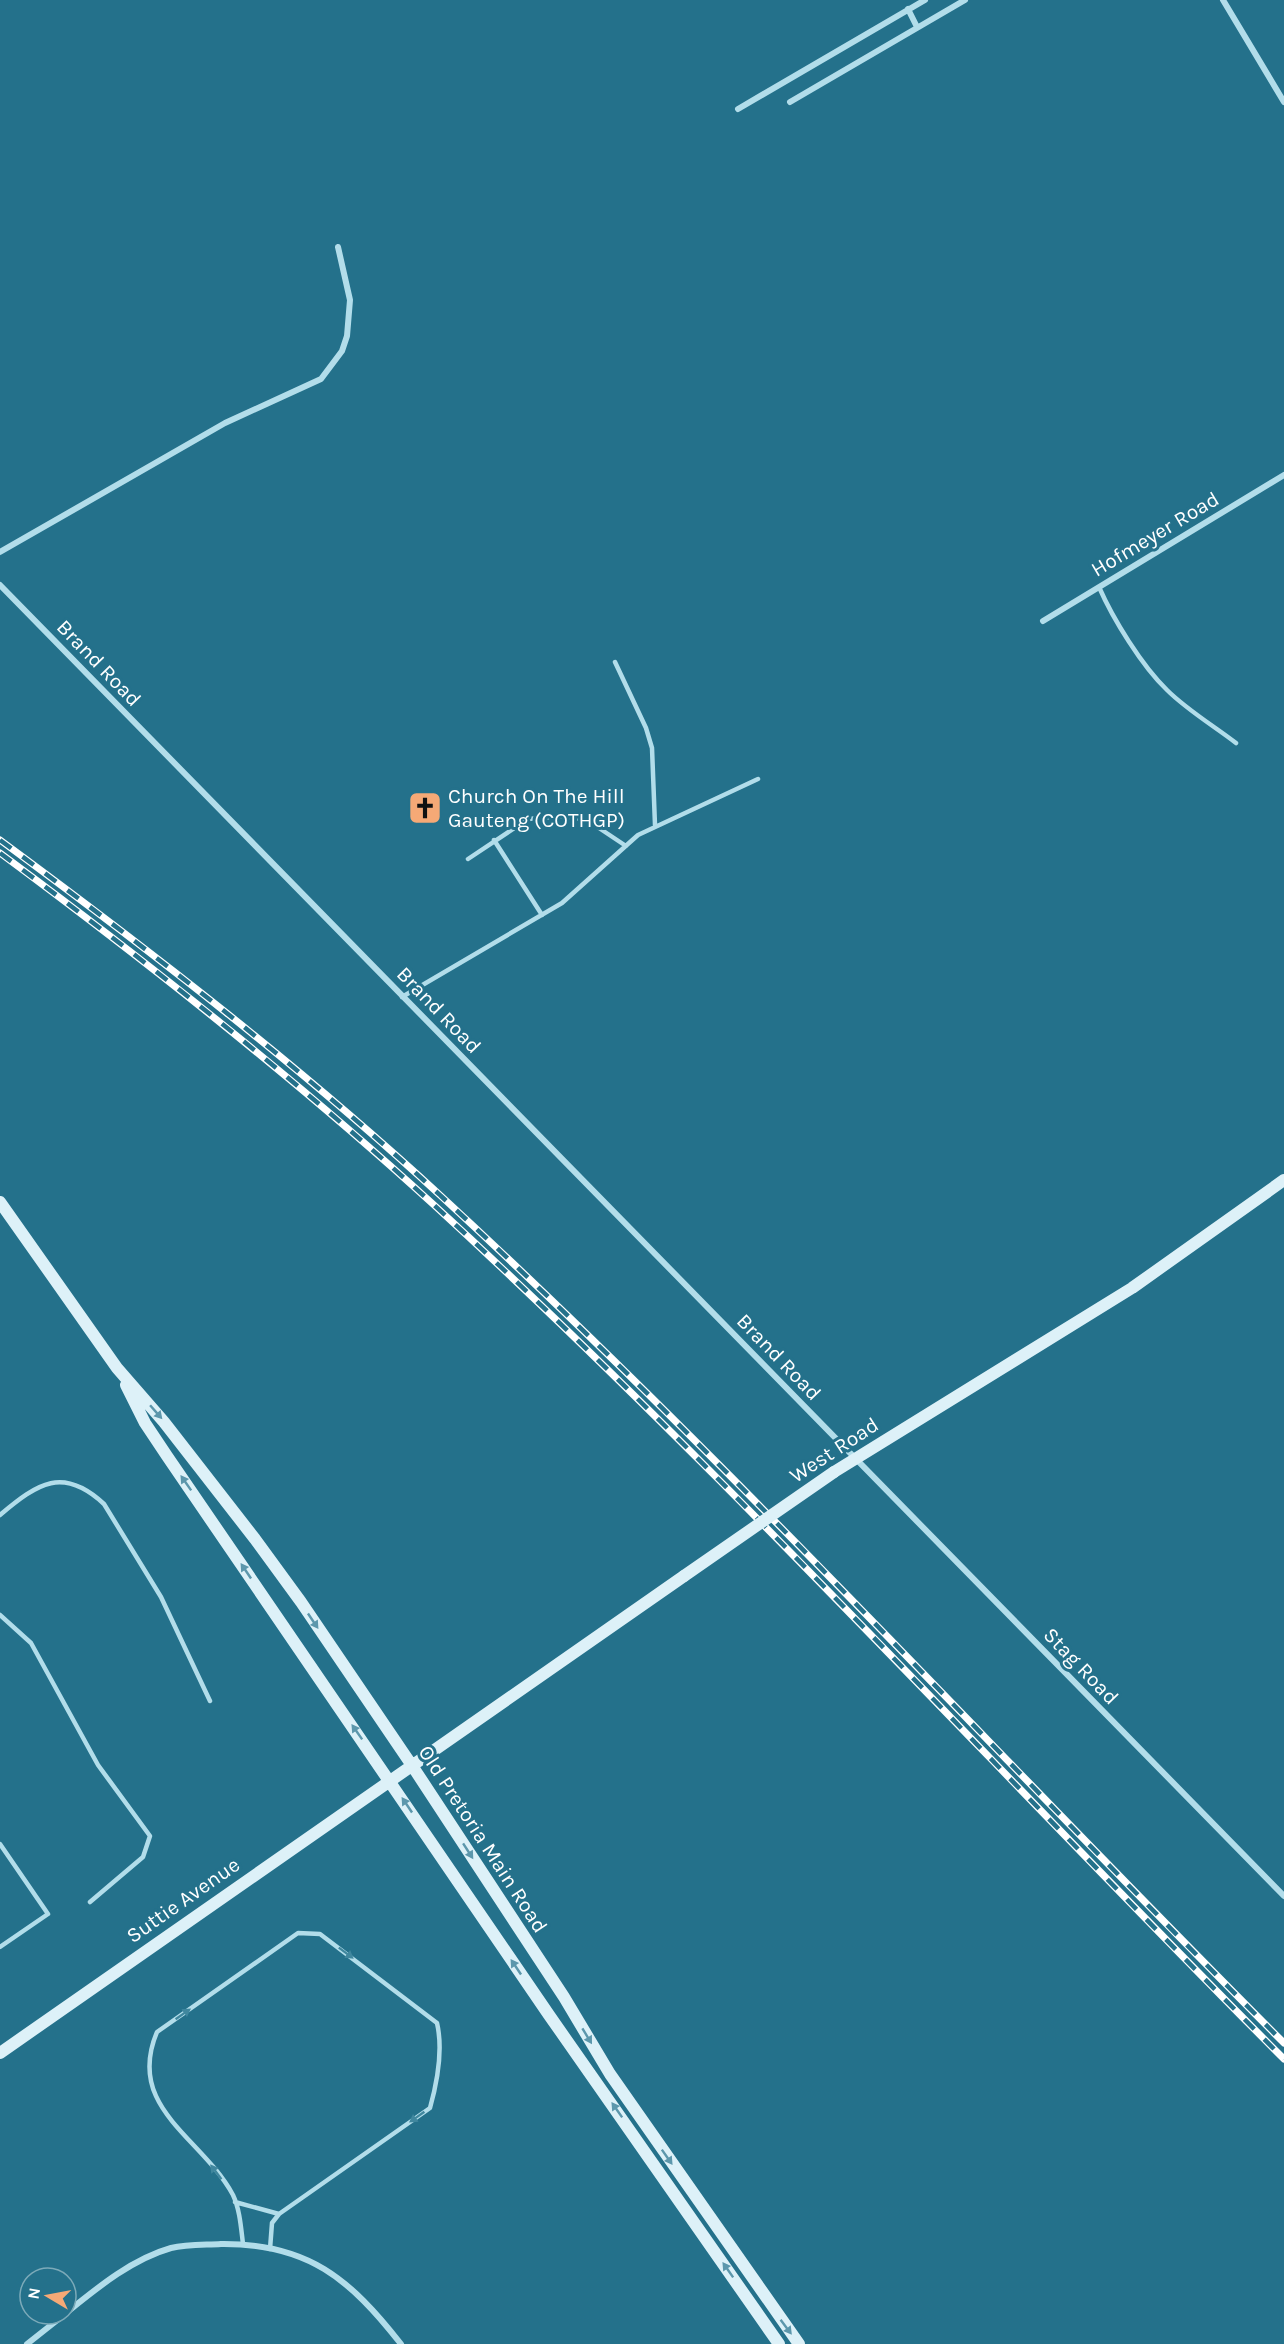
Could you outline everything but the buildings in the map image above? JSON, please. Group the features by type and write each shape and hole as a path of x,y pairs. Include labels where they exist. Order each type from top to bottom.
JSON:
{"main road":[{"name":"West Road","path":"413,1767 854,1458 986,1381 1132,1288 1284,1180"},
{"name":"Old Pretoria Main Road","path":"0,1202 117,1368 165,1422 255,1539 413,1767 564,1997 610,2074 799,2344"},
{"name":"Old Pretoria Main Road","path":"117,1368 145,1423 549,2015 779,2344"},
{"name":"Suttie Avenue","path":"0,2053 390,1780 413,1767"}],"street":[{"path":"738,109 924,0"},
{"path":"790,102 965,0"},
{"path":"1223,0 1284,102"},
{"path":"909,9 917,27"},
{"path":"0,552 225,423 321,379 342,351 347,336 350,300 338,247"},
{"name":"Hofmeyer Road","path":"1043,621 1284,475"},
{"name":"Brand Road","path":"0,585 854,1458"},
{"name":"Stag Road","path":"854,1458 1284,1896"},
{"path":"78,2303 97,2288 143,2260 172,2248 243,2244 311,2260 341,2278 363,2299 401,2344"},
{"path":"27,2344 50,2326"}],"lane":[{"path":"1099,587 1108,608 1132,645 1166,690 1236,743"},
{"path":"615,662 646,729 651,748 655,825"},
{"path":"402,997 542,915 582,887 626,846 655,825 758,779"},
{"path":"468,859 528,819 562,816 587,820 626,846"},
{"path":"494,840 542,915"},
{"path":"0,1515 35,1490 55,1482 73,1483 91,1492 104,1504 161,1597 210,1701"},
{"path":"0,1615 31,1643 98,1765 150,1836 144,1857 90,1902"},
{"path":"0,1844 48,1914 0,1947"},
{"path":"243,2244 236,2202 201,2152 159,2106 149,2068 150,2050 158,2032 298,1933 320,1934 437,2023 439,2033 435,2092 430,2108 279,2214 272,2223 270,2249"},
{"path":"236,2202 279,2214"}],"railway":[{"path":"0,840 225,1012 335,1102 441,1196 550,1298 762,1508 1284,2043"},
{"path":"0,853 222,1023 329,1112 434,1205 544,1308 758,1519 1284,2059"}],"place":[{"name":"Church On The Hill Gauteng (COTHGP)","path":"425,808"}]}
